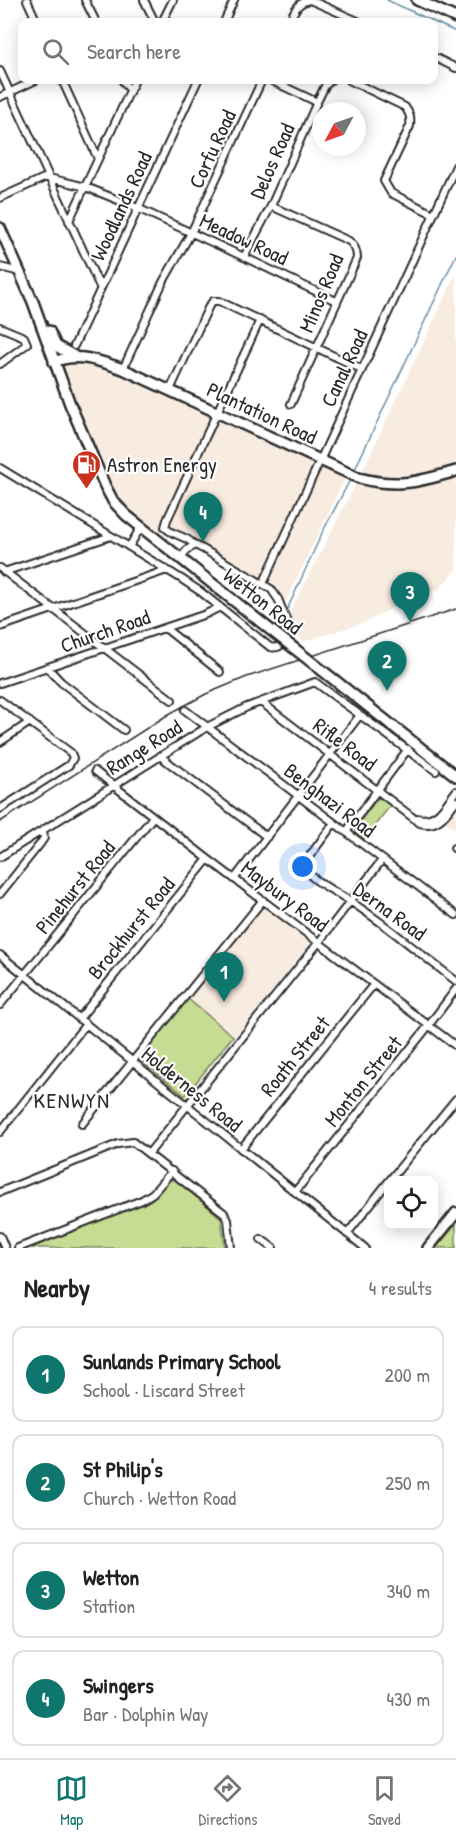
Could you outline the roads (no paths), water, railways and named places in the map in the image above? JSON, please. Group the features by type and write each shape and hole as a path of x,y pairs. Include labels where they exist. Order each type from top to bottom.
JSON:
{"main road":[{"path":"417,0 456,18"},
{"name":"Wetton Road","path":"0,228 38,314 54,362 108,494 120,509 456,776"},
{"path":"38,314 43,319 56,346 75,357"},
{"name":"Plantation Road","path":"54,362 75,357 103,362 123,369 359,478 384,484 413,482 456,471"},
{"path":"428,1248 456,1213"}],"street":[{"path":"27,0 35,18"},
{"path":"85,0 94,18"},
{"path":"144,0 153,18"},
{"path":"164,18 173,0"},
{"path":"226,18 234,0"},
{"path":"291,18 297,6 305,1 313,0 351,18"},
{"path":"438,59 456,68"},
{"path":"0,71 100,287"},
{"path":"0,97 28,84"},
{"path":"64,84 98,159"},
{"path":"125,84 130,90"},
{"path":"69,221 133,84"},
{"name":"Woodlands Road","path":"74,346 196,84"},
{"name":"Corfu Road","path":"123,369 163,282 191,233 260,84"},
{"path":"279,84 317,102"},
{"name":"Delos Road","path":"317,102 327,84"},
{"path":"357,84 409,112 410,126 384,181 395,196 433,214"},
{"name":"Delos Road","path":"244,257 312,113"},
{"name":"Canal Road","path":"263,584 456,166"},
{"path":"0,198 40,179 49,178"},
{"name":"Meadow Road","path":"49,178 86,187 138,209 336,301"},
{"name":"Minos Road","path":"270,206 349,241 357,253 357,258 291,404"},
{"path":"0,267 20,272"},
{"path":"170,390 208,306 219,301 361,369"},
{"path":"0,468 201,592 270,646 275,648 282,645 290,629 275,594 263,584 168,531 165,525 260,320"},
{"path":"0,327 21,335 27,344 0,364"},
{"path":"129,547 141,527"},
{"path":"2,571 111,536"},
{"path":"180,558 194,546"},
{"path":"0,627 167,570"},
{"path":"2,571 172,700"},
{"name":"Church Road","path":"0,683 165,628 220,607"},
{"path":"165,628 220,672"},
{"path":"47,667 62,682 124,730"},
{"name":"Range Road","path":"0,857 207,727 261,702 315,682 360,715"},
{"path":"0,700 70,753 73,758 69,765 0,809"},
{"name":"Rifle Road","path":"261,702 420,823 433,824 441,819 456,801"},
{"name":"Benghazi Road","path":"185,710 456,915"},
{"path":"235,878 360,715 436,771"},
{"path":"0,742 30,722"},
{"path":"346,832 408,749"},
{"path":"160,756 267,837"},
{"name":"Maybury Road","path":"95,771 456,1046"},
{"path":"408,814 424,819 433,818 456,791"},
{"name":"Pinehurst Road","path":"0,1005 153,817"},
{"name":"Derna Road","path":"334,823 306,861 304,868 456,981"},
{"path":"0,894 40,844 44,838 43,830"},
{"name":"Brockhurst Road","path":"79,1019 208,859"},
{"path":"149,1153 382,860"},
{"path":"82,1124 263,900"},
{"name":"Holderness Road","path":"0,955 364,1248"},
{"name":"Roath Street","path":"241,1149 374,984"},
{"name":"Monton Street","path":"295,1192 456,989"},
{"path":"0,1132 86,1024"},
{"path":"393,1176 456,1099"},
{"path":"0,1192 125,1142 137,1143 224,1213 228,1220 231,1248"},
{"path":"18,1248 142,1200 153,1193 172,1170"},
{"path":"347,1234 384,1187"},
{"path":"0,1236 5,1248"},
{"path":"261,1239 273,1248"}],"waterway":[{"path":"387,0 426,18"},
{"path":"438,24 456,32"},
{"path":"354,471 456,255"},
{"path":"287,610 322,533 351,478"}],"railway":[{"path":"0,822 169,714 206,694 247,677 456,609"}],"place":[{"name":"Astron Energy","path":"86,490"},
{"name":"Swingers","path":"203,542"},
{"name":"Wetton","path":"410,622"},
{"name":"St Philip's","path":"387,691"},
{"name":"Sunlands Primary School","path":"224,1002"}],"district":[{"name":"KENWYN","path":"72,1100"}]}
